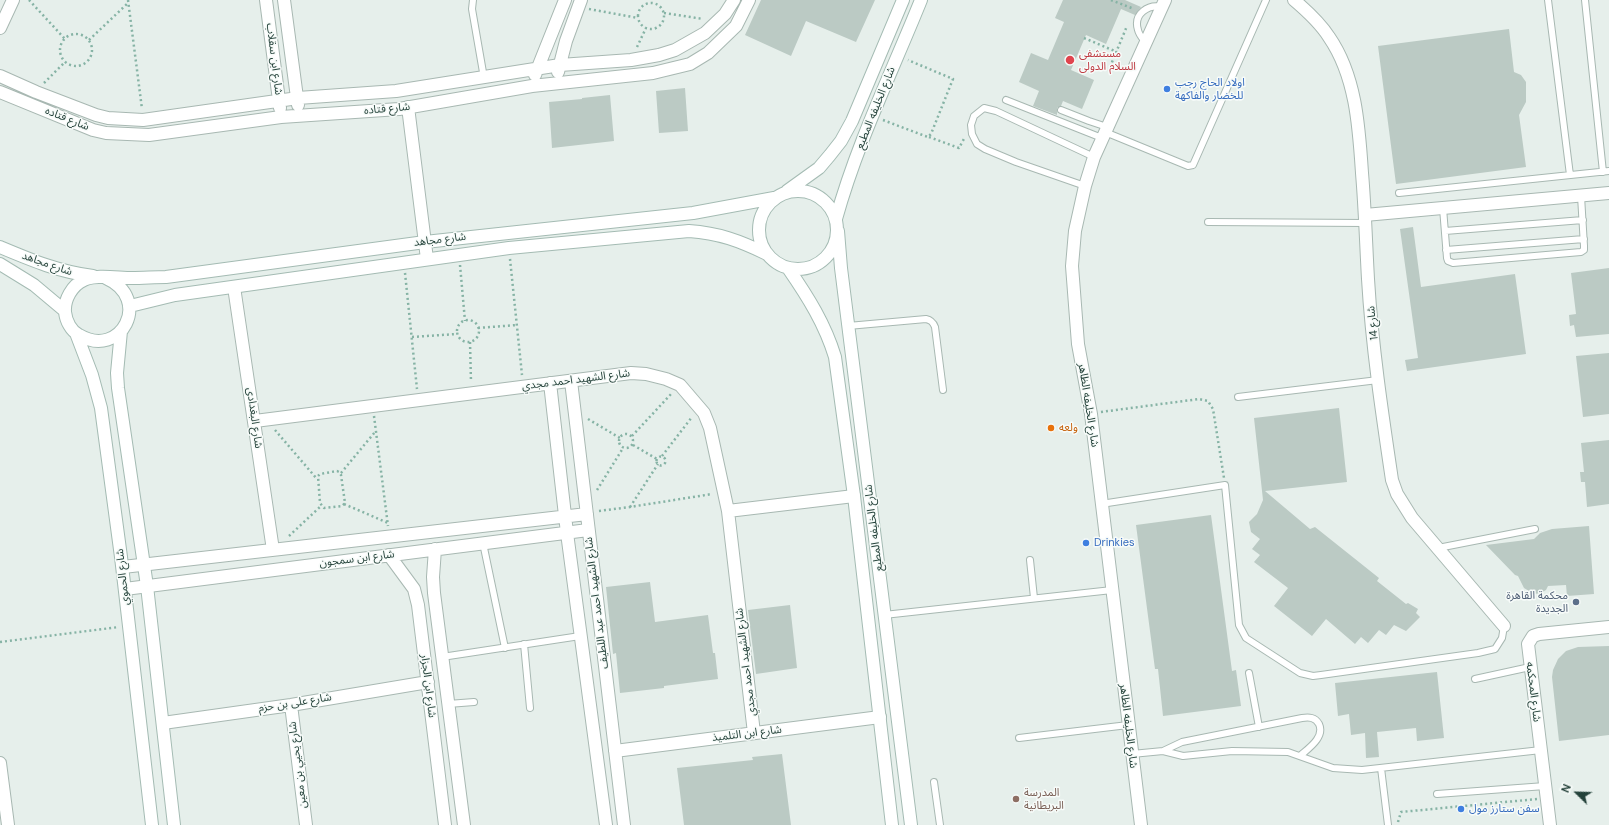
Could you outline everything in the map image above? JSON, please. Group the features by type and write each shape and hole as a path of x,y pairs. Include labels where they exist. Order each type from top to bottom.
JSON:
{"street":[{"path":"0,28 13,0"},
{"name":"شارع ابن سقلاب","path":"266,0 281,117"},
{"name":"شارع ابن سقلاب","path":"284,0 300,116"},
{"path":"532,86 536,69 565,0"},
{"name":"شارع قتاده","path":"0,76 36,92 108,118 144,120 298,98 396,91 560,65 631,60 659,55 676,50 705,33 719,21 734,0"},
{"name":"شارع قتاده","path":"0,92 93,130 149,135 281,117 408,108 532,86 653,73 690,64 708,53 736,26 750,0"},
{"name":"شارع الخليفه المطيع","path":"786,192 819,168 841,141 852,121 903,0"},
{"name":"شارع الخليفه المطيع","path":"836,219 845,189 873,116 921,0"},
{"name":"شارع 14","path":"1294,0 1313,16 1330,37 1344,66 1359,123 1366,219 1368,279 1378,380 1392,480 1397,494 1412,518 1504,626"},
{"path":"556,83 566,41 580,3"},
{"name":"شارع الخليفه الظاهر","path":"1141,825 1091,414 1078,344 1072,266 1075,231 1085,186 1094,157 1164,3"},
{"path":"415,88 408,108 427,259"},
{"path":"396,91 408,108"},
{"path":"798,190 811,192 822,198 831,207 836,219 838,231 835,245 827,257 816,265 802,270 780,265 767,254 761,243 758,231 760,218 766,207 774,198 786,192 798,190"},
{"path":"1366,219 1443,208 1609,193"},
{"name":"شارع مجاهد","path":"0,247 45,265 70,273 101,277 166,277 425,242 693,213 774,198"},
{"name":"شارع مجاهد","path":"130,306 160,298 404,262 509,248 689,231 708,232 721,235 767,254"},
{"name":"شارع الخليفه المطيع","path":"838,231 848,326 911,825"},
{"name":"شارع مجاهد","path":"0,264 34,285 65,312"},
{"name":"شارع الخليفه المطيع","path":"788,268 821,319 829,337 835,357 854,496 892,825"},
{"path":"101,277 115,282 122,288 130,306 128,320 121,331 111,339 99,342 87,340 76,334 69,323 65,312 67,299 73,288 84,280 101,277"},
{"name":"شارع البغدادى","path":"234,287 260,420 273,550"},
{"name":"شارع الحموي","path":"121,331 117,373 118,388 147,586 174,825"},
{"name":"شارع الحموي","path":"76,334 92,375 102,408 123,568 152,825"},
{"name":"شارع الشهيد احمد مجدي","path":"260,420 630,373 646,374 666,379 680,385 704,413 710,428 724,492 728,511 754,733"},
{"name":"شارع الشهيد احمد عبد اللطيف","path":"571,381 624,825"},
{"name":"شارع الشهيد احمد عبد اللطيف","path":"550,383 580,636 606,825"},
{"path":"844,414 860,412"},
{"path":"728,511 854,496"},
{"name":"شارع ابن سمجون","path":"123,568 566,517 586,511"},
{"name":"شارع ابن سمجون","path":"125,588 588,530"},
{"name":"شارع ابن الجزار","path":"435,549 432,577 464,825"},
{"name":"شارع ابن الجزار","path":"389,555 414,589 418,605 445,825"},
{"name":"شارع المحكمه","path":"1550,825 1527,647 1533,636 1540,634 1609,627"},
{"name":"شارع على بن حزم","path":"162,723 428,682"},
{"name":"شارع يحيي بن معين","path":"291,704 306,825"},
{"name":"شارع ابن التلميذ","path":"615,751 880,717"},
{"path":"0,763 8,825"}],"lane":[{"path":"473,0 472,8 484,78"},
{"path":"1006,100 1105,133 1188,166 1193,165 1266,0"},
{"path":"1548,0 1570,175"},
{"path":"1398,193 1606,172 1585,0"},
{"path":"1146,43 1138,31 1137,21 1139,16 1149,7 1164,3"},
{"path":"1085,186 1016,162 985,149 977,144 972,134 971,125 974,116 984,108 996,112 1094,157"},
{"path":"1061,110 1089,122 1105,133"},
{"path":"1443,208 1447,258 1448,261 1453,263 1581,252 1584,250 1584,239 1581,196"},
{"path":"1208,222 1366,219"},
{"path":"1445,231 1583,220"},
{"path":"1446,250 1584,239"},
{"path":"848,326 926,319 933,322 935,327 943,390"},
{"path":"1238,397 1378,380"},
{"path":"1101,504 1225,485 1239,626 1246,638 1300,673 1313,676 1478,653 1495,648 1502,638 1504,626"},
{"path":"1438,548 1535,528"},
{"path":"483,543 505,648"},
{"path":"1030,560 1034,598"},
{"path":"884,615 1112,590"},
{"path":"442,657 580,636"},
{"path":"524,644 530,708"},
{"path":"1475,679 1530,667"},
{"path":"1249,673 1259,727"},
{"path":"448,704 474,702"},
{"path":"1163,751 1182,742 1311,717 1317,720 1320,727 1319,736 1315,743 1301,756"},
{"path":"1019,738 1128,725"},
{"path":"1132,754 1163,751 1183,756 1232,751 1288,752 1333,768 1362,770 1541,750"},
{"path":"1381,768 1388,825"},
{"path":"934,782 940,825"},
{"path":"1437,794 1546,792"}],"path":[{"path":"29,0 64,39"},
{"path":"643,6 647,3 660,6 664,13 664,22 658,28 646,28 642,26 638,18 638,13 645,0"},
{"path":"1112,0 1134,9 1132,16"},
{"path":"89,40 128,1"},
{"path":"128,1 144,120"},
{"path":"580,3 638,18"},
{"path":"664,13 719,21"},
{"path":"1110,67 1129,23"},
{"path":"631,60 646,28"},
{"path":"72,34 77,34 86,36 89,40 93,49 88,62 79,67 69,65 62,59 60,46 64,39 72,34"},
{"path":"1084,38 1117,52"},
{"path":"898,56 953,79 931,134 928,137"},
{"path":"36,92 65,62"},
{"path":"873,116 959,148 966,135 972,134"},
{"path":"509,248 523,386"},
{"path":"459,255 465,321"},
{"path":"404,262 418,400"},
{"path":"465,321 474,322 478,328 479,332 476,338 470,342 463,342 457,334 457,328 465,321"},
{"path":"478,328 517,325"},
{"path":"412,337 457,334"},
{"path":"470,342 471,393"},
{"path":"632,436 680,385"},
{"path":"1091,414 1199,399 1208,401 1213,409 1225,485"},
{"path":"372,406 389,537"},
{"path":"657,458 662,456 700,407"},
{"path":"574,411 620,438"},
{"path":"260,420 318,480"},
{"path":"344,504 341,473 376,432"},
{"path":"623,448 620,445 620,438 624,434 632,436"},
{"path":"632,436 634,441 633,445"},
{"path":"623,448 628,448 633,445"},
{"path":"633,445 657,458"},
{"path":"586,511 623,448"},
{"path":"658,464 662,465 665,461 662,456"},
{"path":"630,507 658,464 657,458"},
{"path":"321,506 318,480 320,474 337,471 341,473"},
{"path":"586,511 630,507 724,492"},
{"path":"321,506 326,508 342,506 344,504 388,523"},
{"path":"273,550 321,506"},
{"path":"0,642 129,626"},
{"path":"1398,825 1401,812 1546,792"}],"building":[{"path":"761,0 875,0 856,42 806,21 791,56 745,35"},
{"path":"1063,0 1125,0 1141,7 1135,15 1121,9 1106,44 1086,35 1071,70 1094,80 1082,109 1063,101 1061,106 1057,108 1057,115 1033,106 1039,91 1019,82 1031,53 1048,60 1064,22 1055,18"},
{"path":"1509,29 1514,72 1521,75 1526,82 1526,102 1519,115 1526,167 1396,184 1378,46"},
{"path":"685,88 688,131 659,133 656,91"},
{"path":"610,95 614,141 552,148 549,102"},
{"path":"1413,227 1421,287 1515,274 1526,354 1407,371 1405,360 1418,358 1400,229"},
{"path":"1609,268 1609,334 1576,337 1574,325 1570,326 1569,315 1576,314 1571,273"},
{"path":"1609,353 1609,414 1583,417 1576,356"},
{"path":"1339,408 1347,482 1265,491 1310,529 1315,527 1379,578 1377,581 1406,604 1408,603 1418,609 1416,613 1420,617 1406,631 1394,625 1386,635 1379,630 1368,643 1361,637 1355,644 1326,619 1312,636 1274,606 1288,588 1254,562 1260,555 1252,549 1260,539 1251,532 1249,522 1257,514 1263,500 1254,418"},
{"path":"1609,440 1609,504 1587,507 1585,482 1581,482 1580,472 1584,472 1581,443"},
{"path":"1211,515 1232,671 1236,670 1241,706 1163,716 1158,669 1155,669 1136,525"},
{"path":"1589,526 1594,594 1567,596 1566,585 1548,586 1546,590 1541,593 1534,594 1524,588 1518,576 1515,575 1486,545 1534,539 1540,533 1552,529"},
{"path":"650,582 655,622 708,615 718,679 664,686 664,688 620,693 616,653 613,654 606,587"},
{"path":"790,605 797,668 756,674 748,610"},
{"path":"1609,646 1609,735 1559,741 1552,677 1553,670 1558,659 1566,651 1578,647"},
{"path":"1437,672 1444,738 1417,741 1416,728 1377,732 1379,757 1366,758 1365,733 1351,735 1349,714 1338,716 1335,683"},
{"path":"782,754 791,825 684,825 677,768 753,760 752,757"}],"place":[{"name":"مستشفى السلام الدولى","path":"1070,60"},
{"name":"اولاد الحاج رجب للخضار والفاكهة","path":"1167,89"},
{"name":"ولعه","path":"1051,428"},
{"name":"Drinkies","path":"1086,543"},
{"name":"محكمة القاهرة الجديدة","path":"1576,602"},
{"name":"المدرسة البريطانية","path":"1016,799"},
{"name":"سفن ستارز مول","path":"1461,809"}]}
